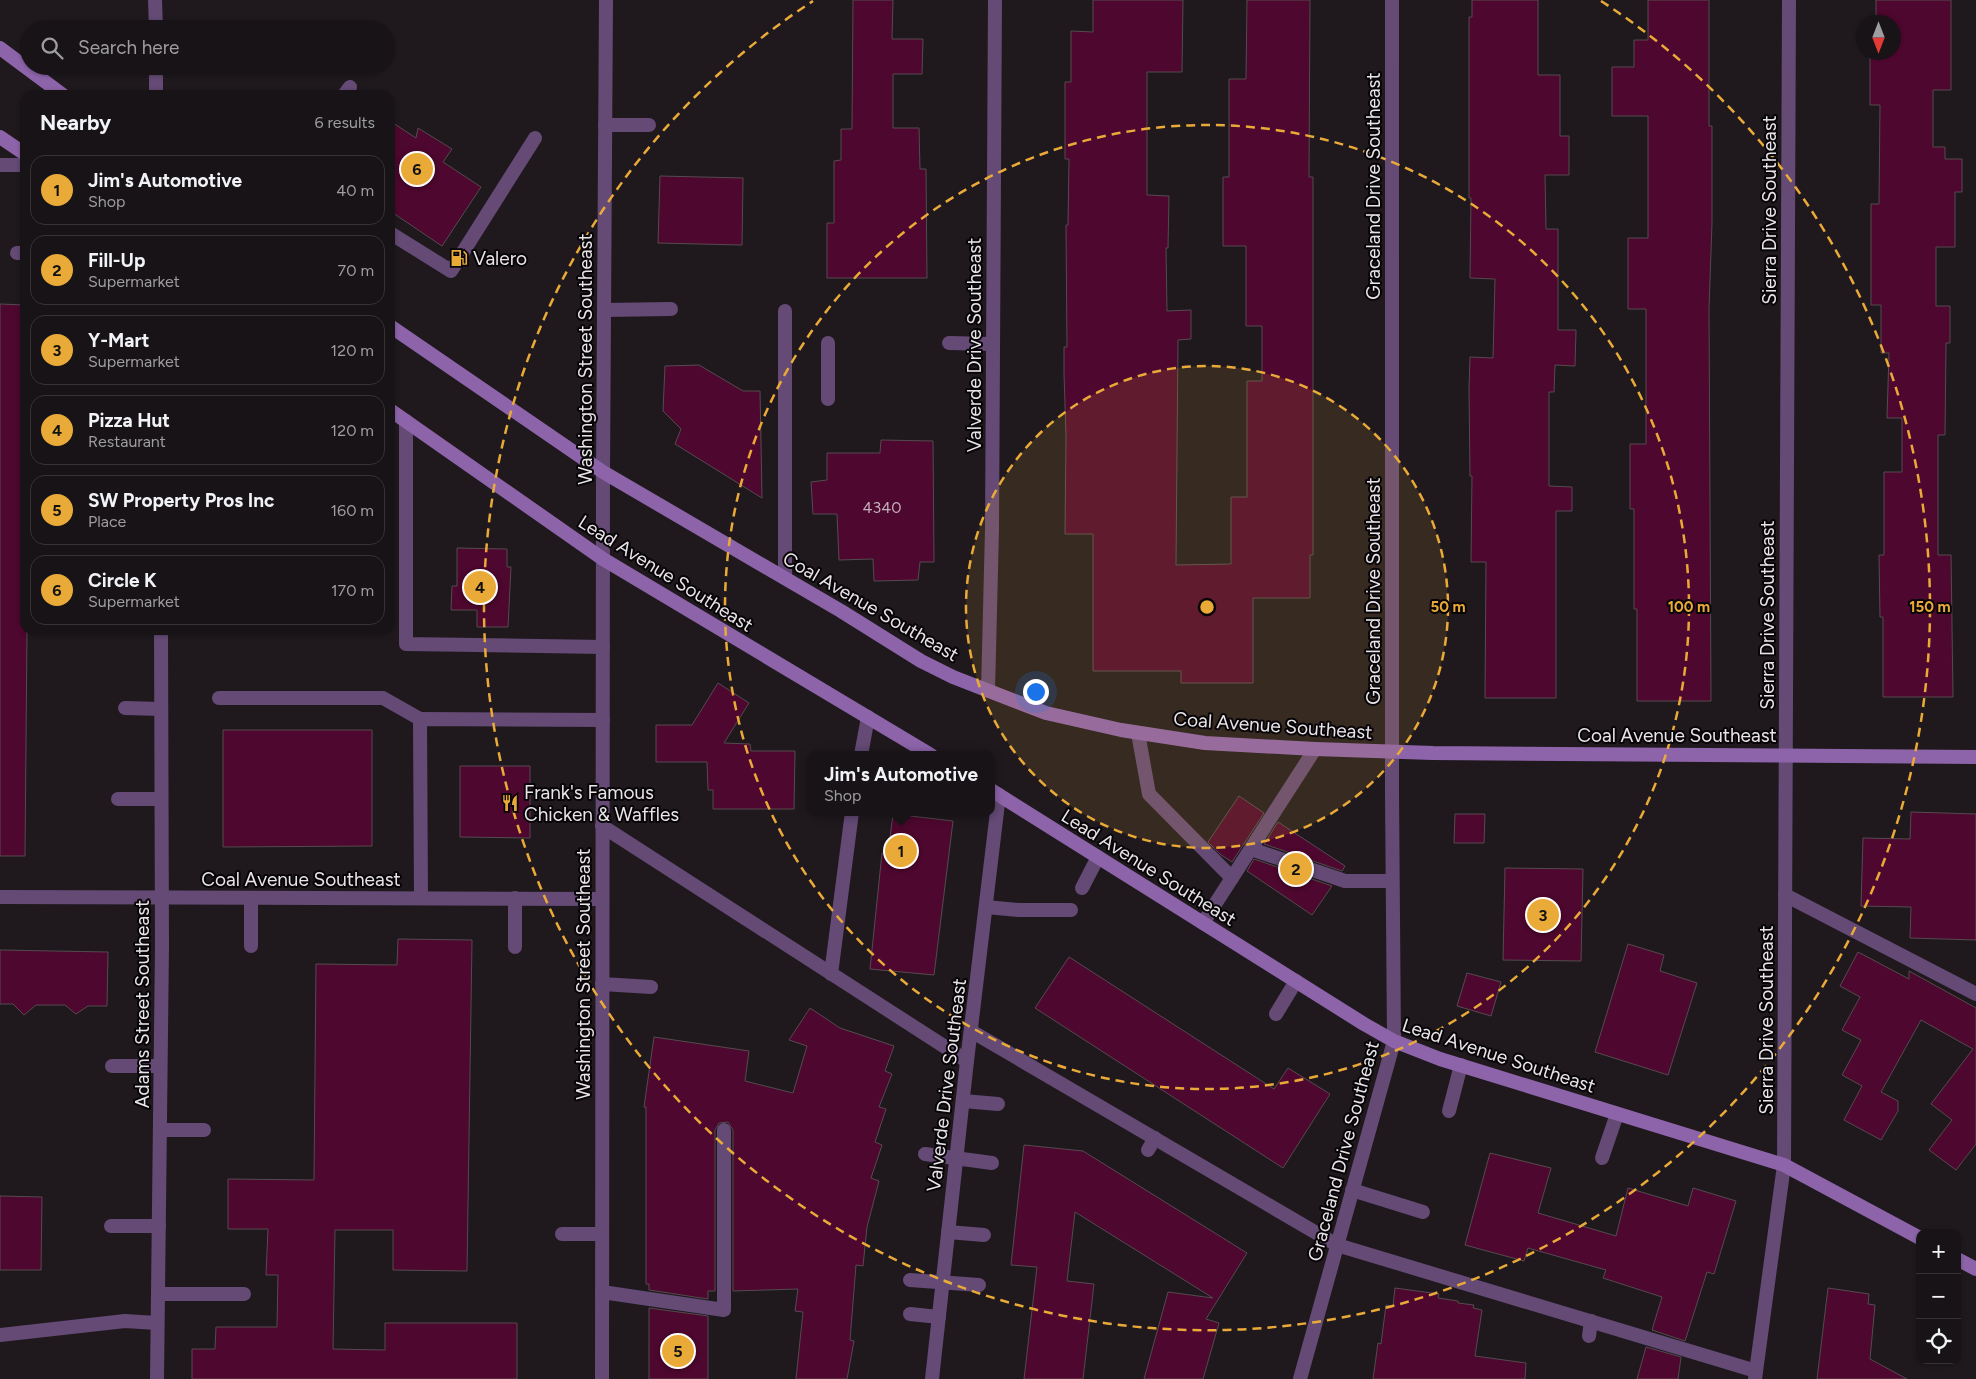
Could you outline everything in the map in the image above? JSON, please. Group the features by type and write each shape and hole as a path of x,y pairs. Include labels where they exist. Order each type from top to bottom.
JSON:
{"main road":[{"path":"0,48 20,63"},
{"path":"36,75 56,90"},
{"path":"0,137 20,151"},
{"path":"395,329 602,472"},
{"name":"Lead Avenue Southeast","path":"395,413 602,559 924,751"},
{"name":"Coal Avenue Southeast","path":"602,472 785,578 922,661 988,691 1046,714 1138,733 1205,743 1315,749 1392,752 1976,757"},
{"name":"Lead Avenue Southeast","path":"995,793 1394,1041 1461,1065 1784,1165 1916,1236"},
{"path":"1961,1263 1976,1269"}],"street":[{"path":"155,0 156,20"},
{"name":"Washington Street Southeast","path":"602,1379 602,472 606,0"},
{"name":"Valverde Drive Southeast","path":"988,691 992,529 995,0"},
{"name":"Graceland Drive Southeast","path":"1300,1379 1394,1041 1392,881 1392,0"},
{"name":"Sierra Drive Southeast","path":"1755,1375 1784,1165 1789,0"},
{"path":"156,75 156,90"},
{"path":"605,125 649,125"},
{"path":"395,236 451,272 535,138"},
{"path":"0,165 20,165"},
{"path":"604,310 671,310"},
{"path":"785,310 785,578"},
{"path":"828,343 828,399"},
{"path":"949,343 993,344"},
{"path":"406,421 406,644 602,647"},
{"name":"Adams Street Southeast","path":"157,1379 162,897 161,635"},
{"path":"219,698 383,698 420,719 602,720"},
{"path":"125,708 161,709"},
{"path":"862,751 868,717"},
{"path":"420,719 421,898"},
{"path":"1138,733 1149,794 1232,878"},
{"path":"1203,923 1315,749"},
{"path":"118,799 161,799"},
{"path":"831,974 851,816"},
{"name":"Valverde Drive Southeast","path":"932,1379 986,907 993,816"},
{"path":"602,826 967,1061"},
{"path":"1251,849 1345,881 1392,881"},
{"path":"1082,888 1098,857"},
{"path":"1785,895 1976,994"},
{"name":"Coal Avenue Southeast","path":"0,897 602,899"},
{"path":"251,898 252,946"},
{"path":"515,898 515,947"},
{"path":"986,907 1019,910 1071,910"},
{"path":"1276,1014 1296,981"},
{"path":"602,984 651,987"},
{"path":"971,1031 1152,1144 1337,1245 1591,1321 1755,1375"},
{"path":"1449,1111 1461,1065"},
{"path":"112,1066 160,1066"},
{"path":"963,1101 998,1104"},
{"path":"1602,1158 1617,1114"},
{"path":"160,1130 204,1130"},
{"path":"602,1292 724,1310 724,1130"},
{"path":"924,1154 992,1163"},
{"path":"1352,1190 1423,1212"},
{"path":"111,1226 159,1226"},
{"path":"948,1232 984,1235"},
{"path":"562,1234 602,1234"},
{"path":"910,1280 943,1281 979,1286"},
{"path":"158,1294 244,1294"},
{"path":"910,1314 939,1317"},
{"path":"0,1335 125,1321 157,1324"},
{"path":"1589,1336 1591,1321"}],"building":[{"path":"853,0 893,0 892,39 923,39 922,74 893,74 893,128 919,128 920,169 926,169 927,278 827,278 827,223 834,223 834,161 841,160 841,129 852,129"},
{"path":"1093,0 1183,0 1182,72 1147,72 1147,195 1169,196 1168,248 1166,248 1167,311 1191,310 1191,339 1178,340 1176,565 1231,564 1231,497 1247,497 1247,381 1262,381 1262,326 1246,326 1246,246 1223,246 1223,177 1229,177 1229,79 1246,79 1247,0 1310,0 1309,177 1313,177 1313,555 1310,555 1310,598 1253,598 1253,683 1181,683 1181,671 1093,671 1093,534 1065,534 1066,437 1064,347 1067,347 1066,225 1068,225 1069,159 1065,159 1065,82 1071,82 1071,31 1093,32"},
{"path":"1472,0 1538,0 1538,75 1560,75 1560,136 1569,136 1569,175 1545,175 1546,229 1558,229 1558,330 1576,330 1575,366 1555,365 1554,392 1549,392 1549,486 1572,487 1572,511 1556,511 1556,698 1485,698 1486,562 1471,562 1472,476 1470,476 1469,389 1470,357 1493,358 1495,279 1470,278 1469,17 1472,17"},
{"path":"1648,0 1709,0 1709,126 1712,126 1712,223 1709,309 1711,701 1637,701 1637,609 1634,609 1634,509 1630,509 1630,444 1646,444 1646,309 1628,309 1628,238 1648,238 1648,116 1612,116 1612,67 1634,67 1634,40 1648,40"},
{"path":"1876,0 1951,0 1951,90 1933,90 1933,147 1945,147 1945,159 1962,159 1962,192 1955,192 1955,247 1936,247 1936,306 1950,306 1950,343 1946,343 1945,435 1938,435 1938,555 1951,555 1953,697 1883,697 1883,617 1880,617 1879,555 1884,555 1884,472 1902,472 1902,418 1887,418 1889,353 1881,353 1881,305 1871,305 1871,204 1879,204 1880,105 1870,105 1870,60 1901,60 1901,15 1876,15"},
{"path":"395,124 416,138 418,128 452,149 443,162 481,187 442,246 395,214"},
{"path":"660,176 743,178 742,245 658,243"},
{"path":"0,304 20,305 20,635 27,635 25,856 0,856"},
{"path":"699,365 743,391 760,391 762,498 675,444 681,429 663,411 665,366"},
{"path":"881,440 933,441 934,562 920,562 918,580 874,581 873,559 839,560 837,514 813,514 811,482 827,480 827,453 880,453"},
{"path":"457,548 507,549 507,567 511,567 508,627 477,627 477,610 451,610 452,586 457,586"},
{"path":"718,683 749,703 724,743 750,744 751,751 795,751 794,809 713,809 713,790 708,790 707,762 656,762 656,725 692,725"},
{"path":"223,730 372,730 372,846 223,847"},
{"path":"460,766 530,766 530,838 460,837"},
{"path":"1239,796 1264,813 1232,862 1220,854 1208,842"},
{"path":"1911,812 1976,814 1976,940 1910,938 1911,907 1861,906 1863,838 1910,839"},
{"path":"1455,814 1485,814 1484,843 1454,843"},
{"path":"893,816 953,821 934,975 870,969 882,853 888,853"},
{"path":"1278,822 1345,866 1342,871 1264,844"},
{"path":"1254,859 1332,886 1312,915 1247,871"},
{"path":"1505,868 1583,869 1581,961 1503,960"},
{"path":"398,939 472,940 467,1271 393,1270 393,1230 335,1230 333,1349 385,1350 385,1323 517,1323 517,1379 192,1379 192,1349 215,1349 216,1327 277,1327 278,1275 266,1275 268,1229 228,1229 228,1179 314,1180 316,964 397,965"},
{"path":"1628,944 1664,955 1660,971 1697,983 1668,1075 1595,1052"},
{"path":"0,950 108,952 107,1006 88,1006 76,1014 65,1005 36,1005 24,1015 13,1004 0,1004"},
{"path":"1858,952 1909,979 1909,971 1976,1008 1976,1144 1956,1170 1929,1150 1952,1120 1931,1104 1973,1049 1921,1020 1881,1092 1898,1101 1898,1111 1881,1140 1844,1120 1862,1086 1842,1075 1861,1040 1842,1030 1860,997 1840,986"},
{"path":"1069,957 1274,1089 1288,1068 1330,1094 1283,1168 1035,1008"},
{"path":"1467,973 1501,982 1491,1016 1457,1006"},
{"path":"810,1008 840,1028 894,1046 885,1071 892,1074 879,1107 886,1109 875,1142 882,1145 871,1178 879,1181 867,1227 863,1266 856,1265 850,1340 854,1341 847,1379 796,1379 803,1312 795,1311 798,1289 733,1291 733,1130 728,1122 719,1123 715,1130 715,1291 708,1291 708,1299 649,1290 649,1284 646,1284 646,1107 644,1107 654,1037 749,1051 745,1081 793,1093 807,1046 789,1040"},
{"path":"1024,1145 1083,1151 1247,1253 1206,1319 1219,1323 1203,1379 1144,1379 1168,1292 1213,1298 1075,1212 1067,1281 1094,1284 1083,1379 1024,1379 1037,1267 1011,1265"},
{"path":"1490,1153 1551,1168 1538,1213 1616,1236 1628,1188 1688,1206 1693,1188 1736,1201 1714,1274 1707,1272 1685,1341 1652,1330 1662,1297 1603,1278 1606,1270 1528,1248 1524,1261 1465,1245"},
{"path":"0,1196 42,1197 41,1270 0,1270"},
{"path":"1395,1288 1439,1294 1438,1298 1474,1305 1473,1308 1482,1310 1475,1356 1526,1363 1525,1379 1373,1379 1378,1343 1381,1344 1386,1305 1393,1306"},
{"path":"1828,1288 1869,1294 1868,1304 1875,1305 1870,1359 1907,1379 1817,1379"},
{"path":"649,1308 708,1316 708,1379 649,1379"},
{"path":"1646,1347 1681,1357 1678,1379 1637,1379"}],"place":[{"name":"Circle K","path":"417,169"},
{"name":"Valero","path":"459,258"},
{"name":"Pizza Hut","path":"480,587"},
{"name":"Frank's Famous Chicken & Waffles","path":"510,803"},
{"name":"Jim's Automotive","path":"901,851"},
{"name":"Fill-Up","path":"1296,869"},
{"name":"Y-Mart","path":"1543,915"},
{"name":"SW Property Pros Inc","path":"678,1351"}]}
